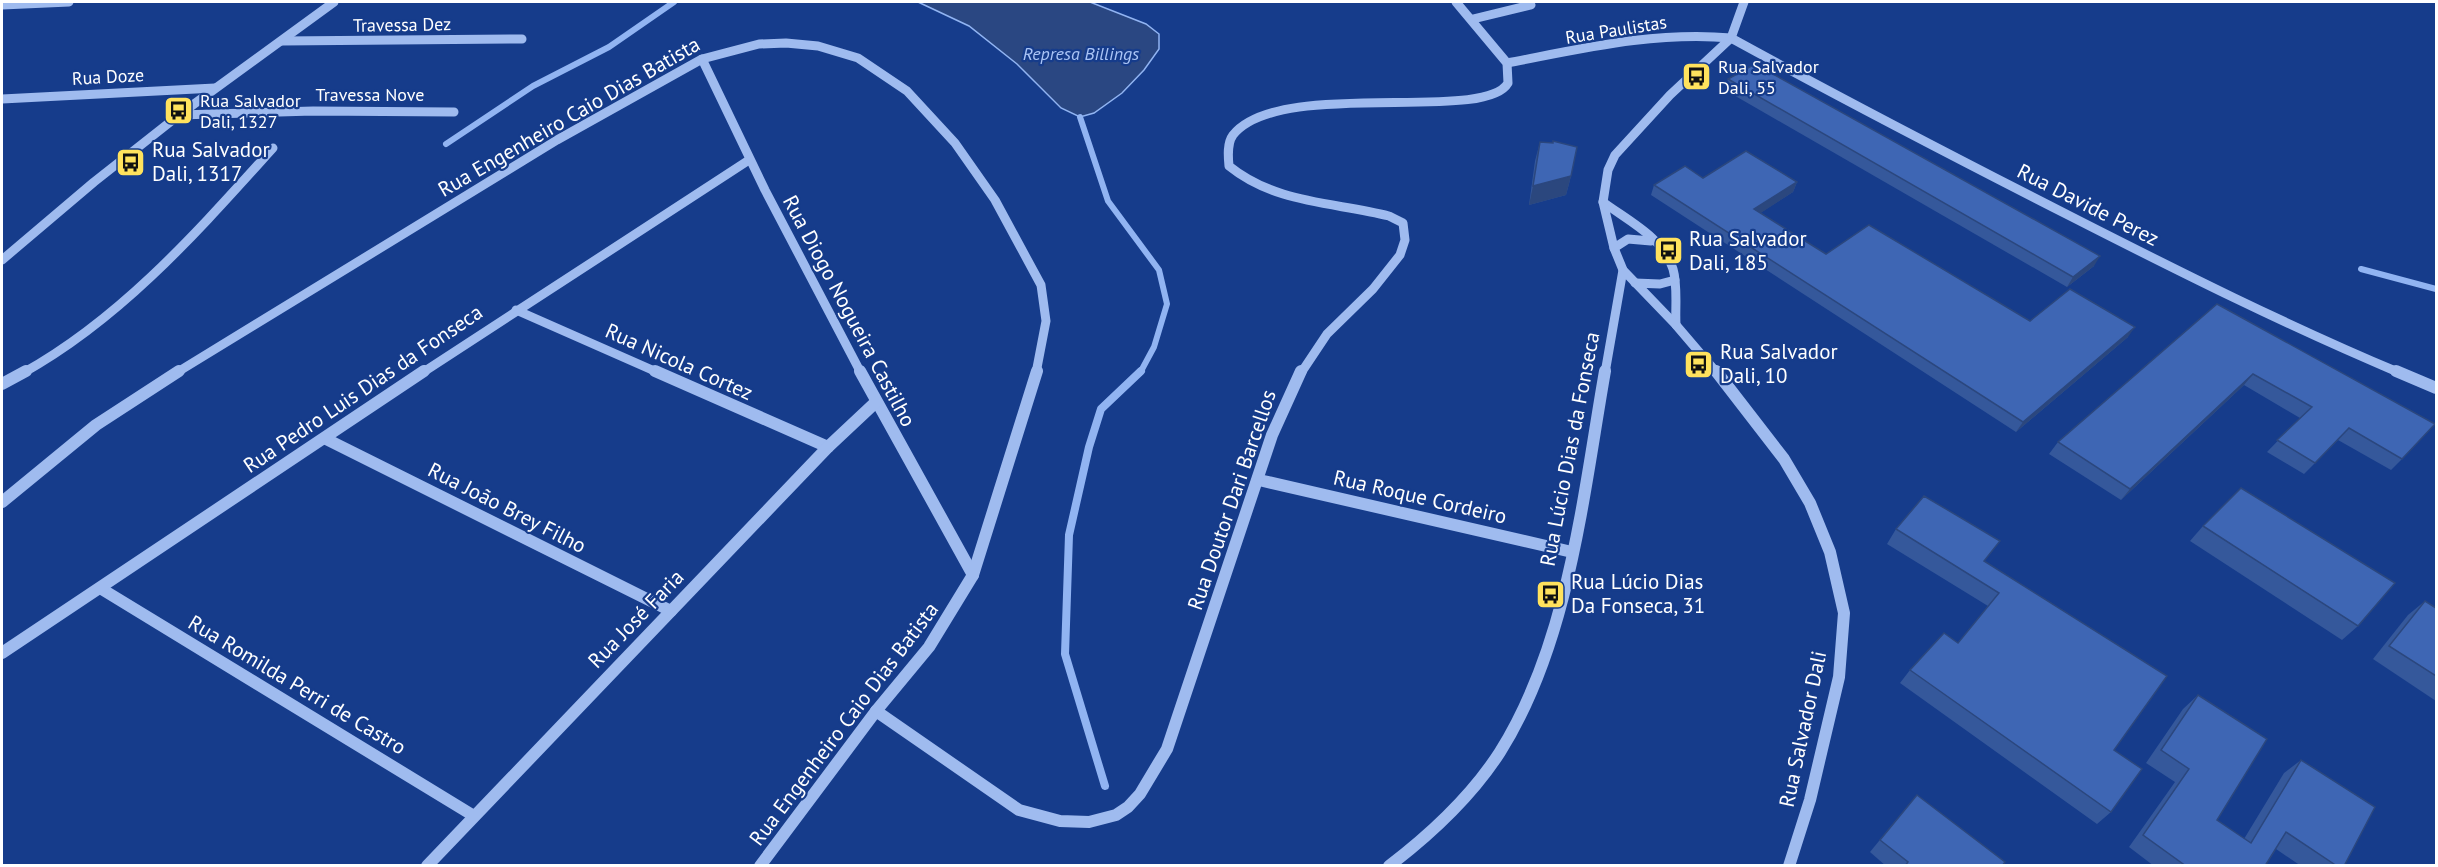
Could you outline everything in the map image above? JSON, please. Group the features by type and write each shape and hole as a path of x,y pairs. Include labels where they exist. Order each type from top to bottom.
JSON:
{"street":[{"path":"2,5 69,2"},
{"path":"2,260 94,182 179,115 334,2"},
{"path":"1456,2 1507,63"},
{"path":"1731,38 1744,2"},
{"path":"1473,20 1531,5"},
{"name":"Rua Paulistas","path":"1507,63 1609,44 1683,35 1731,38"},
{"name":"Rua Salvador Dali","path":"1731,38 1670,95 1615,155 1608,170 1603,202 1614,248 1623,270 1676,325 1735,393 1789,467 1810,503 1830,552 1844,613 1839,677 1810,800 1789,866"},
{"name":"Rua Davide Perez","path":"1731,38 1892,125 2151,257 2332,344 2436,388"},
{"name":"Travessa Dez","path":"282,41 522,39"},
{"name":"Rua Engenheiro Caio Dias Batista","path":"2,502 96,425 143,393 557,140 702,59 759,44 786,43 818,46 858,58 908,92 955,143 995,201 1029,259 1041,285 1046,321 1039,360 1007,473 973,575 928,647 876,711 760,866"},
{"name":"Rua Diogo Nogueira Castilho","path":"702,59 748,160 876,402 973,575"},
{"name":"Rua Doutor Dari Barcellos","path":"876,711 1019,810 1064,823 1085,822 1111,816 1127,808 1147,784 1167,749 1282,409 1304,365 1327,334 1373,289 1400,255 1405,240 1405,228 1399,220 1391,216 1268,190 1243,179 1229,166 1227,149 1233,134 1246,122 1257,117 1297,108 1446,101 1484,96 1501,91 1508,83 1511,75 1507,63"},
{"name":"Rua Doze","path":"2,99 216,88"},
{"name":"Travessa Nove","path":"179,115 269,112 454,112"},
{"path":"2,384 54,355 104,318 144,284 273,148"},
{"name":"Rua Pedro Luis Dias da Fonseca","path":"2,653 326,439 516,310 748,160"},
{"path":"1603,202 1654,242 1670,260 1675,280 1676,325"},
{"path":"1614,248 1628,239 1637,238 1654,242"},
{"name":"Rua Lúcio Dias da Fonseca","path":"1389,866 1415,846 1464,800 1500,752 1530,695 1553,624 1572,552 1623,270"},
{"path":"1635,283 1660,284 1675,280"},
{"name":"Rua Nicola Cortez","path":"516,310 828,447"},
{"name":"Rua José Faria","path":"427,866 828,447 876,402"},
{"name":"Rua João Brey Filho","path":"326,439 671,612"},
{"name":"Rua Roque Cordeiro","path":"1258,480 1572,552"},
{"name":"Rua Romilda Perri de Castro","path":"100,588 474,816"}],"water":[{"name":"Represa Billings","path":"918,2 1090,2 1146,24 1159,34 1159,49 1144,70 1122,93 1094,113 1080,117 1061,108 1017,64 969,26"}],"building":[{"path":"1755,64 2100,256 2073,277 1728,79"},
{"path":"1553,141 1577,147 1571,176 1533,186 1540,142 1553,143"},
{"path":"1746,151 1797,182 1754,209 1826,254 1869,225 2030,321 2070,289 2135,327 2023,422 1654,185 1685,166 1703,178"},
{"path":"2217,304 2435,424 2402,459 2349,428 2315,463 2277,440 2312,407 2253,374 2130,489 2058,442"},
{"path":"2241,488 2395,583 2358,626 2203,526"},
{"path":"1924,496 2000,541 1984,561 2167,676 2114,750 2142,769 2111,812 1910,670 1944,633 1958,643 1999,593 1896,529"},
{"path":"2425,601 2436,608 2436,676 2389,646"},
{"path":"2198,695 2267,739 2217,820 2251,843 2301,760 2375,807 2344,866 2337,866 2286,832 2265,866 2186,866 2143,835 2189,769 2161,750"},
{"path":"1917,795 2005,862 2002,866 1905,866 1908,862 1880,840"}],"waterway":[{"path":"446,144 533,86 609,47 674,2"},
{"path":"1080,117 1108,201 1159,270 1167,304 1154,347 1140,373"},
{"path":"2361,269 2436,289"},
{"path":"1105,786 1065,654 1069,535 1089,447 1101,409 1141,371"}],"place":[{"name":"Rua Salvador Dali, 55","path":"1697,77"},
{"name":"Rua Salvador Dali, 1327","path":"179,111"},
{"name":"Rua Salvador Dali, 1317","path":"131,162"},
{"name":"Rua Salvador Dali, 185","path":"1668,251"},
{"name":"Rua Salvador Dali, 10","path":"1699,364"},
{"name":"Rua Lúcio Dias Da Fonseca, 31","path":"1550,594"}]}
